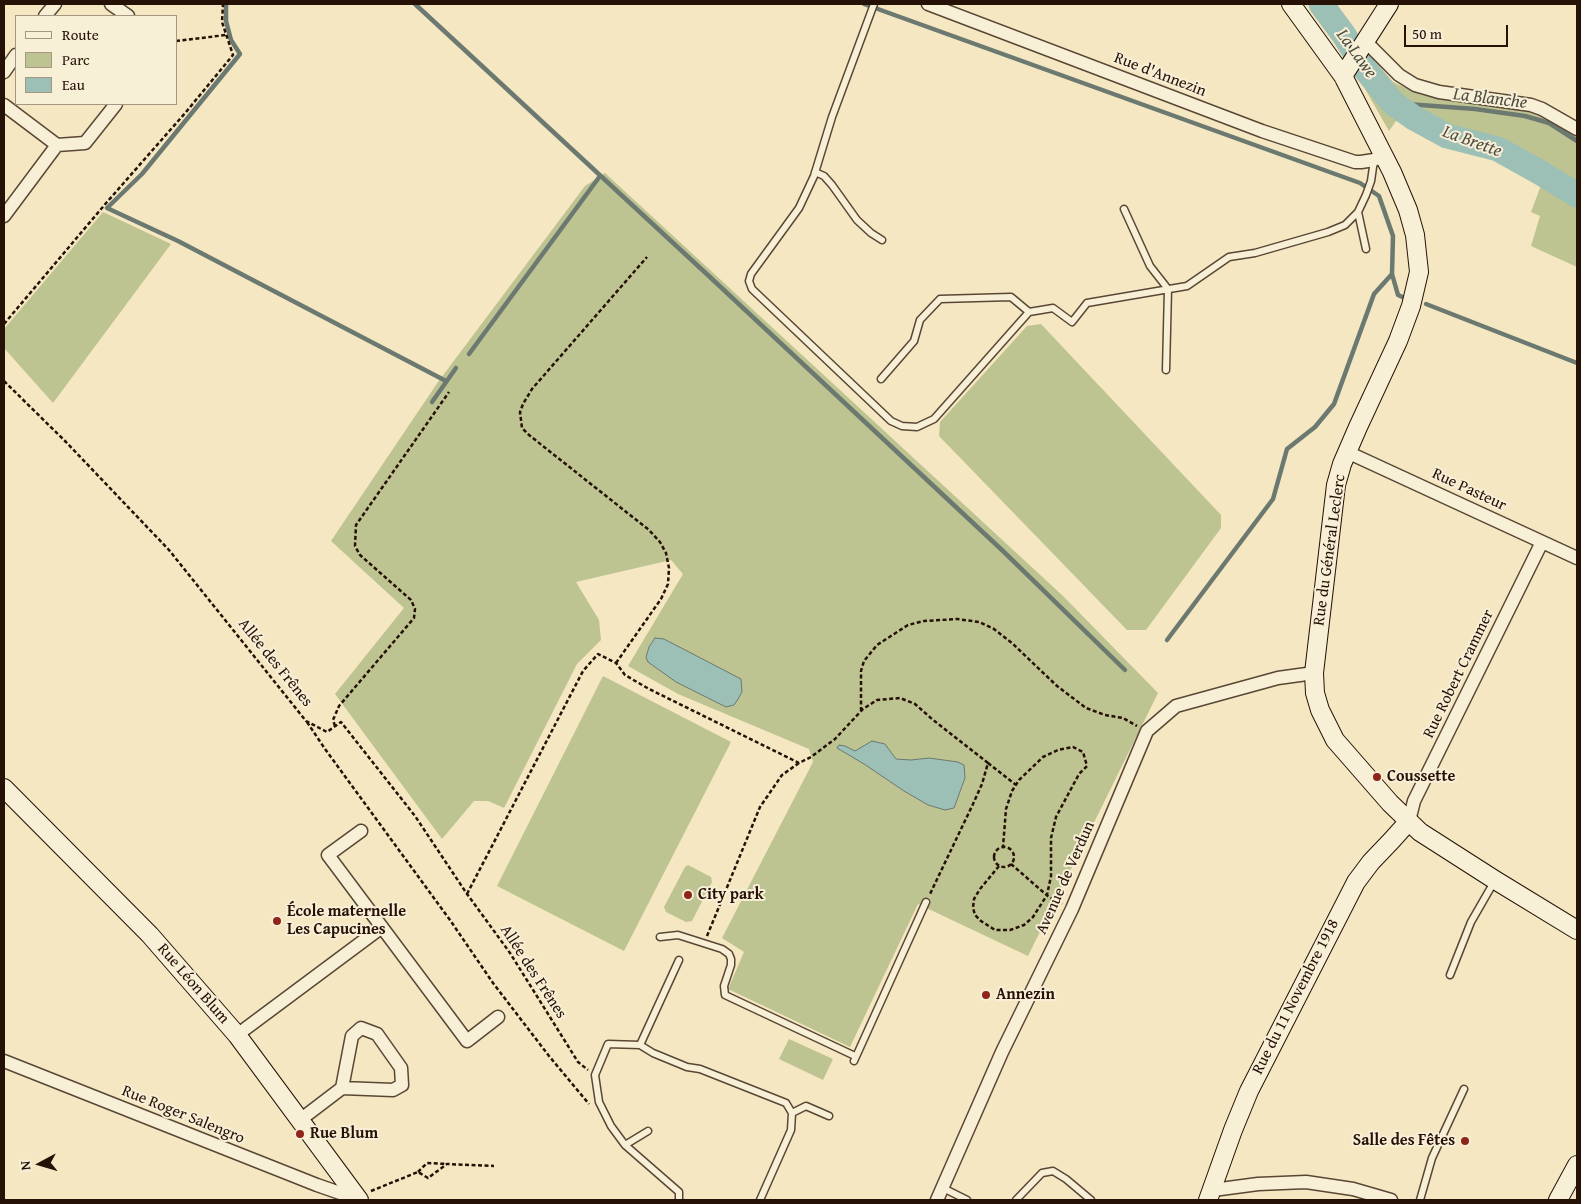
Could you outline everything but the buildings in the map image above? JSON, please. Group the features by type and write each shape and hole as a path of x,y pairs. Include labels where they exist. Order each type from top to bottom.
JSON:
{"street":[{"path":"46,15 54,4"},
{"path":"111,4 127,15"},
{"name":"Rue d'Annezin","path":"928,4 1262,131 1355,162 1378,157"},
{"name":"Rue du Général Leclerc","path":"1291,4 1345,72 1378,157 1392,172 1408,210 1415,235 1419,272 1411,306 1398,341 1347,452 1336,485 1314,673 1315,693 1320,710 1335,740 1390,803 1420,832 1577,930"},
{"path":"1345,72 1389,4"},
{"path":"1364,42 1399,75 1415,85 1439,92 1532,105 1577,129"},
{"path":"4,72 15,56"},
{"path":"4,105 57,145 85,143 115,105"},
{"path":"4,216 57,145"},
{"name":"Rue Pasteur","path":"1347,452 1577,558"},
{"name":"Rue Robert Crammer","path":"1409,821 1414,801 1542,542"},
{"name":"Avenue de Verdun","path":"937,1200 1002,1052 1072,909 1147,731 1176,706 1278,678 1314,673"},
{"name":"Rue Léon Blum","path":"4,788 150,935 237,1035 300,1120 361,1194"},
{"name":"Rue du 11 Novembre 1918","path":"1210,1195 1249,1090 1356,882 1371,862 1409,821"},
{"path":"361,831 328,855 467,1041 498,1017"},
{"path":"237,1035 382,927"},
{"path":"300,1120 342,1088 393,1090 402,1084 401,1068 377,1034 361,1028 352,1036 342,1088"},
{"name":"Rue Roger Salengro","path":"4,1061 317,1185 343,1194 361,1194"},
{"path":"1558,1200 1577,1164"},
{"path":"1210,1195 1258,1184 1306,1182 1353,1189 1391,1200"}],"lane":[{"path":"874,4 832,116 815,172 799,208 751,274 749,281 752,289 892,421 902,426 917,426 934,419 1029,312 1053,308 1072,322 1087,303 1187,286 1228,257 1255,254 1346,225 1358,212 1366,195 1378,157"},
{"path":"815,172 824,176 870,233 882,240"},
{"path":"1124,209 1150,266 1168,289 1166,370"},
{"path":"1358,212 1366,249"},
{"path":"880,380 914,341 920,320 940,299 1011,297 1029,312"},
{"path":"1450,975 1471,922 1495,880"},
{"path":"660,937 678,936 722,949 729,954 731,959 731,965 724,986 724,995 854,1059 926,902"},
{"path":"640,1045 679,960"},
{"path":"679,1200 679,1192 625,1145 611,1126 599,1102 595,1074 608,1044 640,1045 653,1053 687,1067 700,1069 786,1103 792,1113 791,1130 760,1200"},
{"path":"1420,1200 1432,1158 1464,1089"},
{"path":"792,1113 806,1106 830,1116"},
{"path":"625,1145 648,1131"},
{"path":"1016,1200 1042,1173 1053,1171 1066,1179 1091,1200"},
{"path":"943,1188 968,1200"}],"path":[{"path":"4,324 233,55 222,22 222,4"},
{"path":"178,41 226,35"},
{"path":"616,663 660,599 668,584 669,568 666,553 660,542 649,530 528,435 522,428 520,412 532,389 647,257"},
{"name":"Allée des Frênes","path":"4,381 66,442 169,550 306,721 327,732 341,722 415,816 467,894 510,953 578,1062 595,1074"},
{"path":"335,726 333,720 339,706 414,618 415,609 411,600 360,555 355,546 356,525 449,392"},
{"path":"861,711 861,670 864,661 877,645 908,625 924,621 957,619 979,622 994,629 1012,643 1057,686 1086,708 1105,715 1123,718 1147,731"},
{"path":"467,894 583,671 598,654 616,663 625,675 649,689 799,763"},
{"path":"704,943 760,807 782,775 836,739 861,711 877,700 900,698 915,704 1016,785"},
{"path":"306,721 450,920 493,983 549,1056 594,1109"},
{"path":"999,866 990,875 974,899 973,908 975,915 988,927 995,930 1010,930 1024,925 1033,917 1047,895 1051,876 1050,838 1056,817 1079,774 1087,766 1083,752 1073,746 1043,757 1016,785 1006,809 1003,847"},
{"path":"926,902 982,784 988,763"},
{"path":"1003,847 1012,851 1014,856 1011,864 1006,867 999,866 994,858 997,849 1003,847"},
{"path":"1011,864 1047,895 1072,909"},
{"path":"361,1194 418,1172 426,1163 494,1166"},
{"path":"418,1172 428,1178 447,1164"}],"green space":[{"path":"1376,62 1393,82 1421,95 1530,108 1577,134 1577,267 1531,246 1540,216 1531,212 1543,180 1530,171 1482,147 1436,134 1436,132 1422,128 1420,131 1396,121 1389,131 1360,80"},
{"path":"605,173 1063,596 1158,693 1028,956 918,904 850,1047 728,989 744,952 722,938 813,762 809,749 678,694 628,666 683,574 671,560 576,582 599,620 601,640 577,664 504,808 488,801 474,801 442,839 335,694 404,608 331,541 438,382 585,186"},
{"path":"103,212 171,244 53,403 4,348 4,329"},
{"path":"1041,324 1221,515 1221,528 1146,630 1127,630 939,436 940,422 1027,326"},
{"path":"603,676 731,742 624,951 497,886"},
{"name":"City park","path":"688,865 711,877 712,882 692,921 686,922 666,912 664,907 685,867"},
{"path":"789,1039 833,1059 823,1080 779,1059"}],"water":[{"path":"655,638 664,639 741,679 742,692 734,705 726,707 676,682 648,662 646,657 649,647"},
{"path":"872,741 885,744 896,759 929,758 958,762 964,765 965,778 954,808 945,810 928,805 837,748 839,745 845,746 855,751"}],"waterway":[{"path":"226,4 226,21 231,40 240,54 142,174 107,208 178,241 446,381"},
{"path":"415,4 1003,551 1125,670"},
{"path":"864,4 1360,183 1379,196 1393,236 1392,274 1398,295 1407,299"},
{"name":"La Brette","path":"1321,4 1344,35 1365,69 1393,103 1414,118 1447,136 1498,149 1577,195"},
{"name":"La Blanche","path":"1393,103 1475,109 1525,116 1549,123 1577,141"},
{"path":"469,354 600,176"},
{"path":"1167,640 1273,499 1287,449 1315,427 1334,404 1374,294 1392,274"},
{"path":"1426,304 1577,363"},
{"path":"432,402 456,368"}],"place":[{"name":"Coussette","path":"1377,777"},
{"name":"City park","path":"688,895"},
{"name":"École maternelle Les Capucines","path":"277,921"},
{"name":"Annezin","path":"986,995"},
{"name":"Rue Blum","path":"300,1134"},
{"name":"Salle des Fêtes","path":"1465,1141"}],"water label":[{"name":"La Lawe","path":"1356,54"}]}
